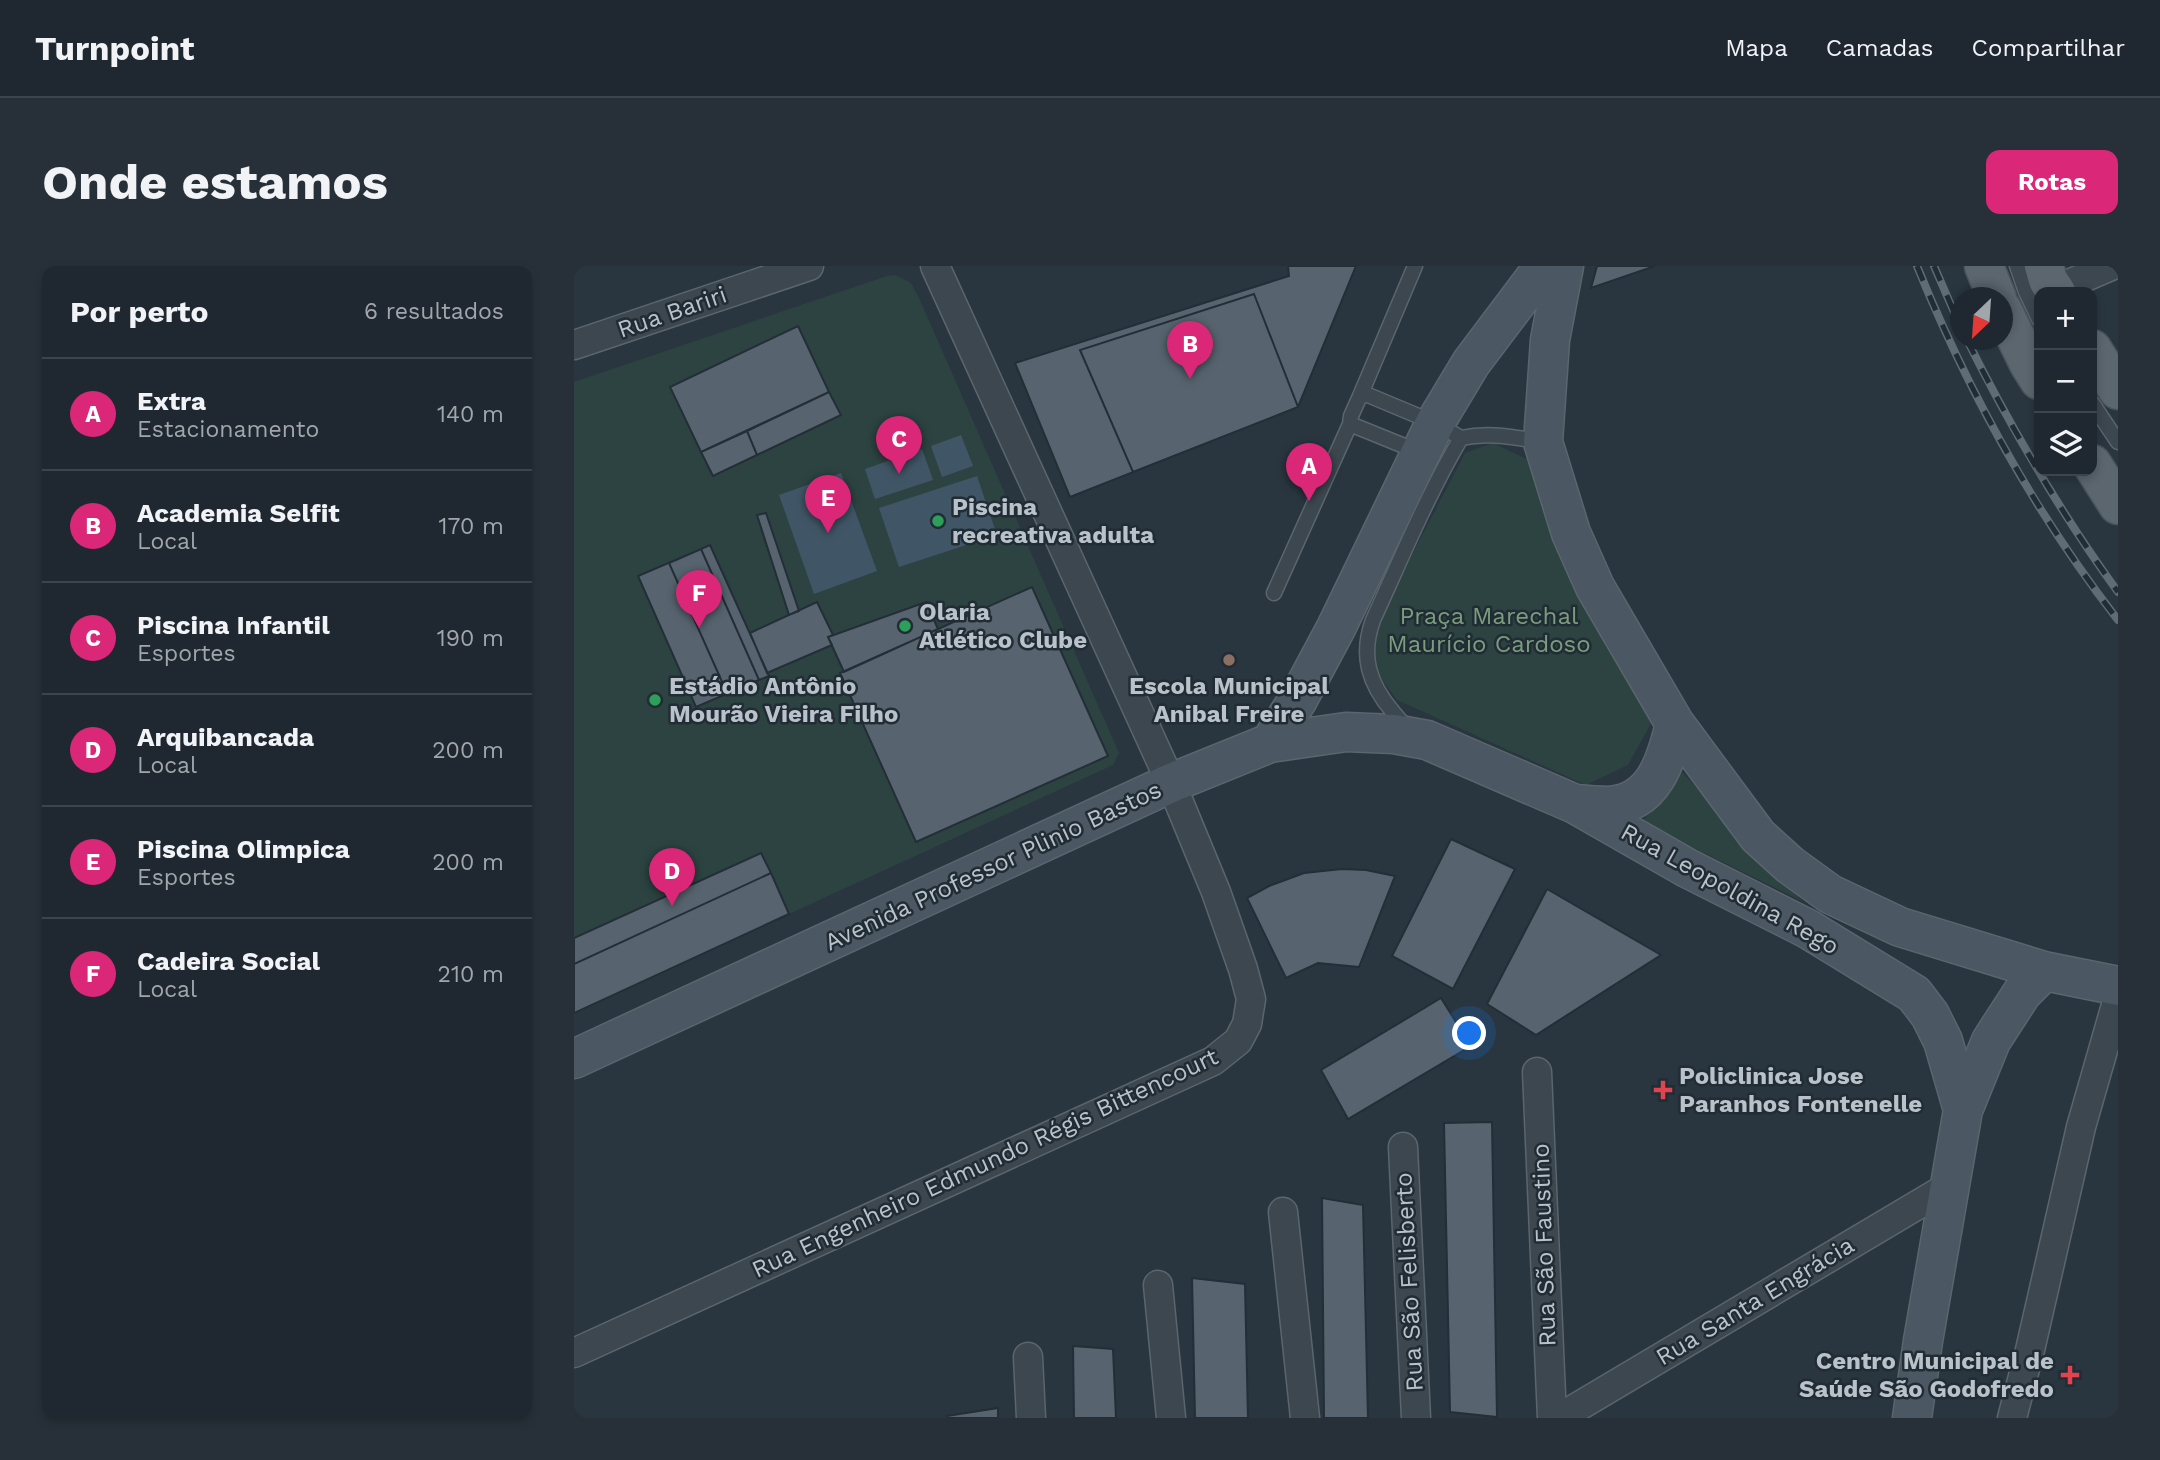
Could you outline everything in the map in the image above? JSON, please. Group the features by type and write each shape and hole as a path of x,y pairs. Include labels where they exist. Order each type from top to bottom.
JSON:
{"main road":[{"path":"1984,266 1993,287"},
{"path":"2013,330 2034,372"},
{"path":"2093,350 2118,390"},
{"path":"2097,472 2118,505"}],"street":[{"name":"Rua Bariri","path":"574,345 809,266"},
{"name":"Rua Engenheiro Edmundo Régis Bittencourt","path":"574,1353 1213,1061 1238,1041 1247,1024 1251,999 1216,892 1171,783 935,266"},
{"path":"1270,743 1297,701 1440,445 1471,363 1544,266"},
{"name":"Rua Leopoldina Rego","path":"1564,266 1550,340 1543,442 1571,533 1595,587 1675,724 1758,836 1790,865 1830,894 1900,927 2044,971 2118,986"},
{"path":"2061,287 2111,266"},
{"path":"1575,804 1609,806 1624,803 1642,794 1658,776 1667,757 1675,724"},
{"name":"Avenida Professor Plinio Bastos","path":"574,1059 1171,783 1270,743 1346,732 1394,734 1427,740"},
{"name":"Rua Leopoldina Rego","path":"1427,740 1575,804 1687,868 1808,929 1914,994 1930,1015 1943,1041 1963,1110"},
{"path":"1912,1418 1963,1110 1991,1041 2022,993 2044,971"},
{"path":"2012,1418 2081,1127 2118,998"},
{"name":"Rua São Faustino","path":"1537,1072 1552,1418"},
{"name":"Rua São Felisberto","path":"1403,1147 1416,1418"},
{"name":"Rua Santa Engrácia","path":"1559,1418 1951,1185"},
{"path":"1283,1212 1305,1418"},
{"path":"1158,1285 1171,1418"},
{"path":"1028,1357 1031,1418"}],"lane":[{"path":"1274,593 1350,424 1351,416 1415,266"},
{"path":"2017,266 2026,292 2034,292"},
{"path":"1360,396 1368,395 1440,445"},
{"path":"2097,410 2118,442"},
{"path":"1350,424 1440,445 1478,434 1543,442"},
{"path":"1427,740 1403,724 1381,698 1371,679 1367,644 1373,620 1440,445"}],"green space":[{"name":"Olaria Atlético Clube","path":"895,275 911,283 919,298 1119,753 1113,765 789,914 771,874 574,964 574,382"},
{"name":"Praça Marechal Maurício Cardoso","path":"1493,443 1539,465 1654,718 1628,765 1586,785 1397,700 1373,667 1375,626 1465,453"},
{"path":"1680,770 1802,901 1641,822 1665,799"}],"water":[{"path":"961,435 973,466 942,477 931,446"},
{"path":"922,449 933,480 875,499 865,469"},
{"path":"841,473 877,571 814,594 779,495"},
{"name":"Piscina recreativa adulta","path":"977,476 997,535 899,567 879,508"}],"building":[{"path":"1288,266 1356,266 1298,407 1070,497 1015,363 1289,276"},
{"path":"1597,266 1655,266 1591,288"},
{"path":"1254,294 1298,407 1133,472 1080,350"},
{"path":"798,326 829,392 701,452 670,387"},
{"path":"829,392 841,415 757,455 747,431"},
{"path":"747,431 757,455 713,476 701,452"},
{"path":"766,513 799,611 789,615 757,515"},
{"path":"710,545 769,676 759,680 701,549"},
{"path":"701,549 759,680 696,707 638,576"},
{"path":"701,549 759,680 727,693 669,563"},
{"path":"1032,587 1108,756 916,842 840,673"},
{"path":"817,602 833,635 828,637 832,645 767,673 750,633"},
{"path":"926,602 938,629 844,672 828,637"},
{"path":"1451,839 1515,869 1453,989 1392,956"},
{"path":"761,853 771,873 574,964 574,938"},
{"path":"1342,869 1366,870 1395,876 1359,967 1318,963 1286,978 1247,898 1269,886 1304,873"},
{"path":"771,873 789,914 574,1013 574,964"},
{"path":"1547,889 1661,955 1536,1035 1487,1004"},
{"path":"1441,998 1471,1046 1348,1119 1321,1070"},
{"path":"1492,1122 1497,1417 1450,1412 1444,1123"},
{"path":"1322,1198 1363,1205 1368,1418 1324,1418"},
{"path":"1192,1278 1245,1284 1248,1418 1195,1418"},
{"path":"1073,1346 1113,1349 1116,1418 1074,1418"},
{"path":"998,1408 998,1418 947,1418 947,1416"}],"railway":[{"path":"1917,266 1958,359 2006,450 2059,537 2118,620"},
{"path":"1934,266 1950,303"},
{"path":"1972,350 2037,469 2118,592"}],"place":[{"name":"Academia Selfit","path":"1190,379"},
{"name":"Piscina Infantil","path":"899,474"},
{"name":"Extra","path":"1309,501"},
{"name":"Piscina recreativa adulta","path":"938,521"},
{"name":"Piscina Olimpica","path":"828,533"},
{"name":"Olaria Atlético Clube","path":"905,626"},
{"name":"Cadeira Social","path":"699,628"},
{"name":"Escola Municipal Anibal Freire","path":"1229,660"},
{"name":"Estádio Antônio Mourão Vieira Filho","path":"655,700"},
{"name":"Arquibancada","path":"672,906"},
{"name":"Policlinica Jose Paranhos Fontenelle","path":"1663,1090"},
{"name":"Centro Municipal de Saúde São Godofredo","path":"2070,1375"}]}
